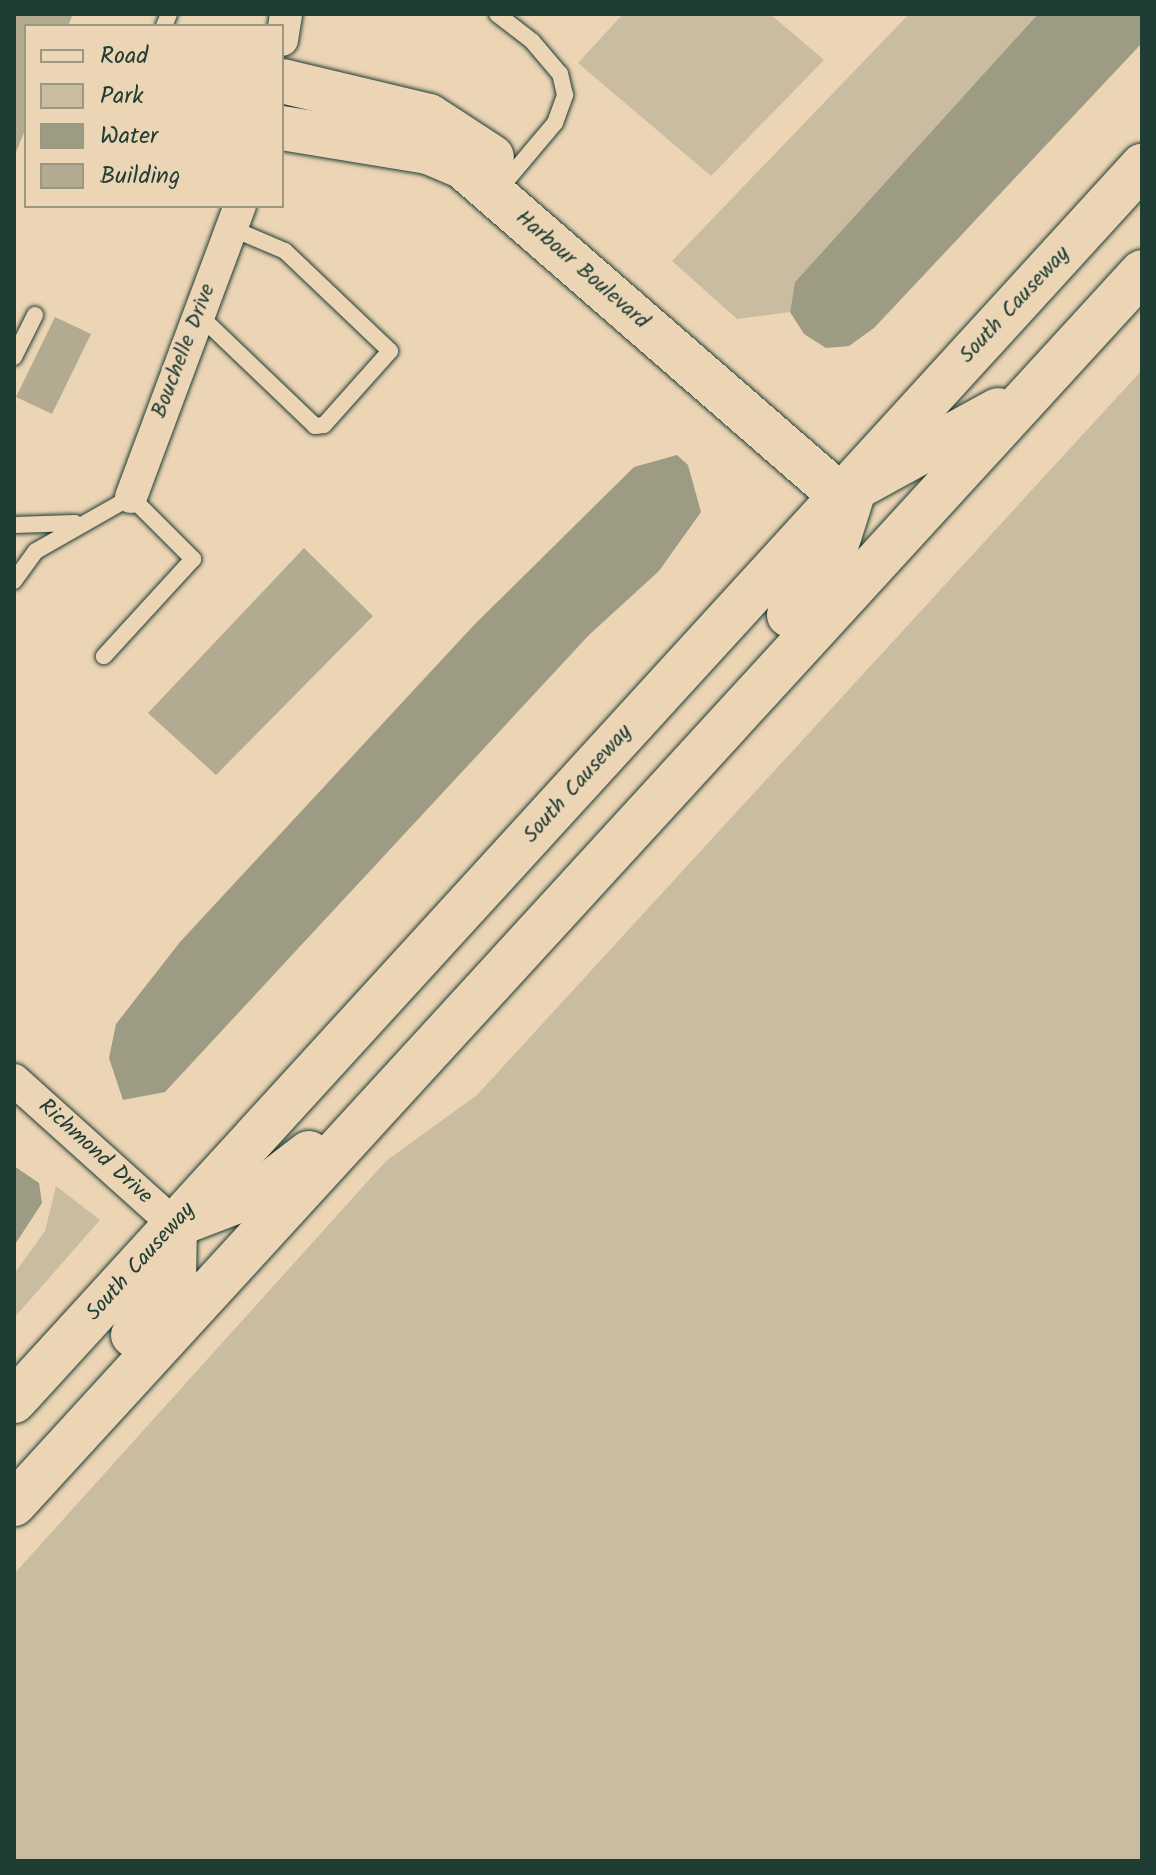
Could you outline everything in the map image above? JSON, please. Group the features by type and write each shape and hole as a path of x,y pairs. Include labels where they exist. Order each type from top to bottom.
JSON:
{"main road":[{"path":"284,81 429,116 505,182"},
{"name":"Harbour Boulevard","path":"284,128 428,152 505,182 851,488"},
{"name":"South Causeway","path":"14,1401 1142,166"},
{"path":"14,1504 1142,272"},
{"path":"593,871 661,753 828,572 851,488 1042,382"},
{"path":"14,1465 163,1303 178,1261 175,1225 256,1194 400,1083"}],"street":[{"name":"Bouchelle Drive","path":"131,497 236,217"},
{"name":"Richmond Drive","path":"14,1080 175,1225"}],"lane":[{"path":"497,14 532,41 560,74 565,95 555,123 505,182"},
{"path":"198,314 315,426 324,425 390,351 285,251 236,217"},
{"path":"14,357 35,315"},
{"path":"14,581 36,551 76,523 131,497 193,559 104,656"},
{"path":"14,525 76,523"}],"green space":[{"path":"623,14 770,14 824,60 711,176 578,63"},
{"path":"909,14 1038,14 795,282 790,312 737,319 672,261"},
{"path":"1142,370 1142,1861 14,1861 14,1574 386,1161 477,1095"},
{"path":"56,1186 100,1220 14,1318 14,1274 45,1231"}],"water":[{"path":"1038,14 1142,14 1142,43 874,328 849,346 826,348 804,334 790,312 795,282"},
{"path":"677,455 688,465 701,512 659,571 589,635 165,1092 123,1100 109,1058 116,1024 180,942 474,625 634,467"},
{"path":"14,1166 39,1183 42,1203 14,1246"}],"building":[{"path":"14,14 73,14 69,24 24,24 24,133 14,157"},
{"path":"55,317 91,334 52,414 16,397"},
{"path":"304,548 373,616 216,775 148,713"}]}
